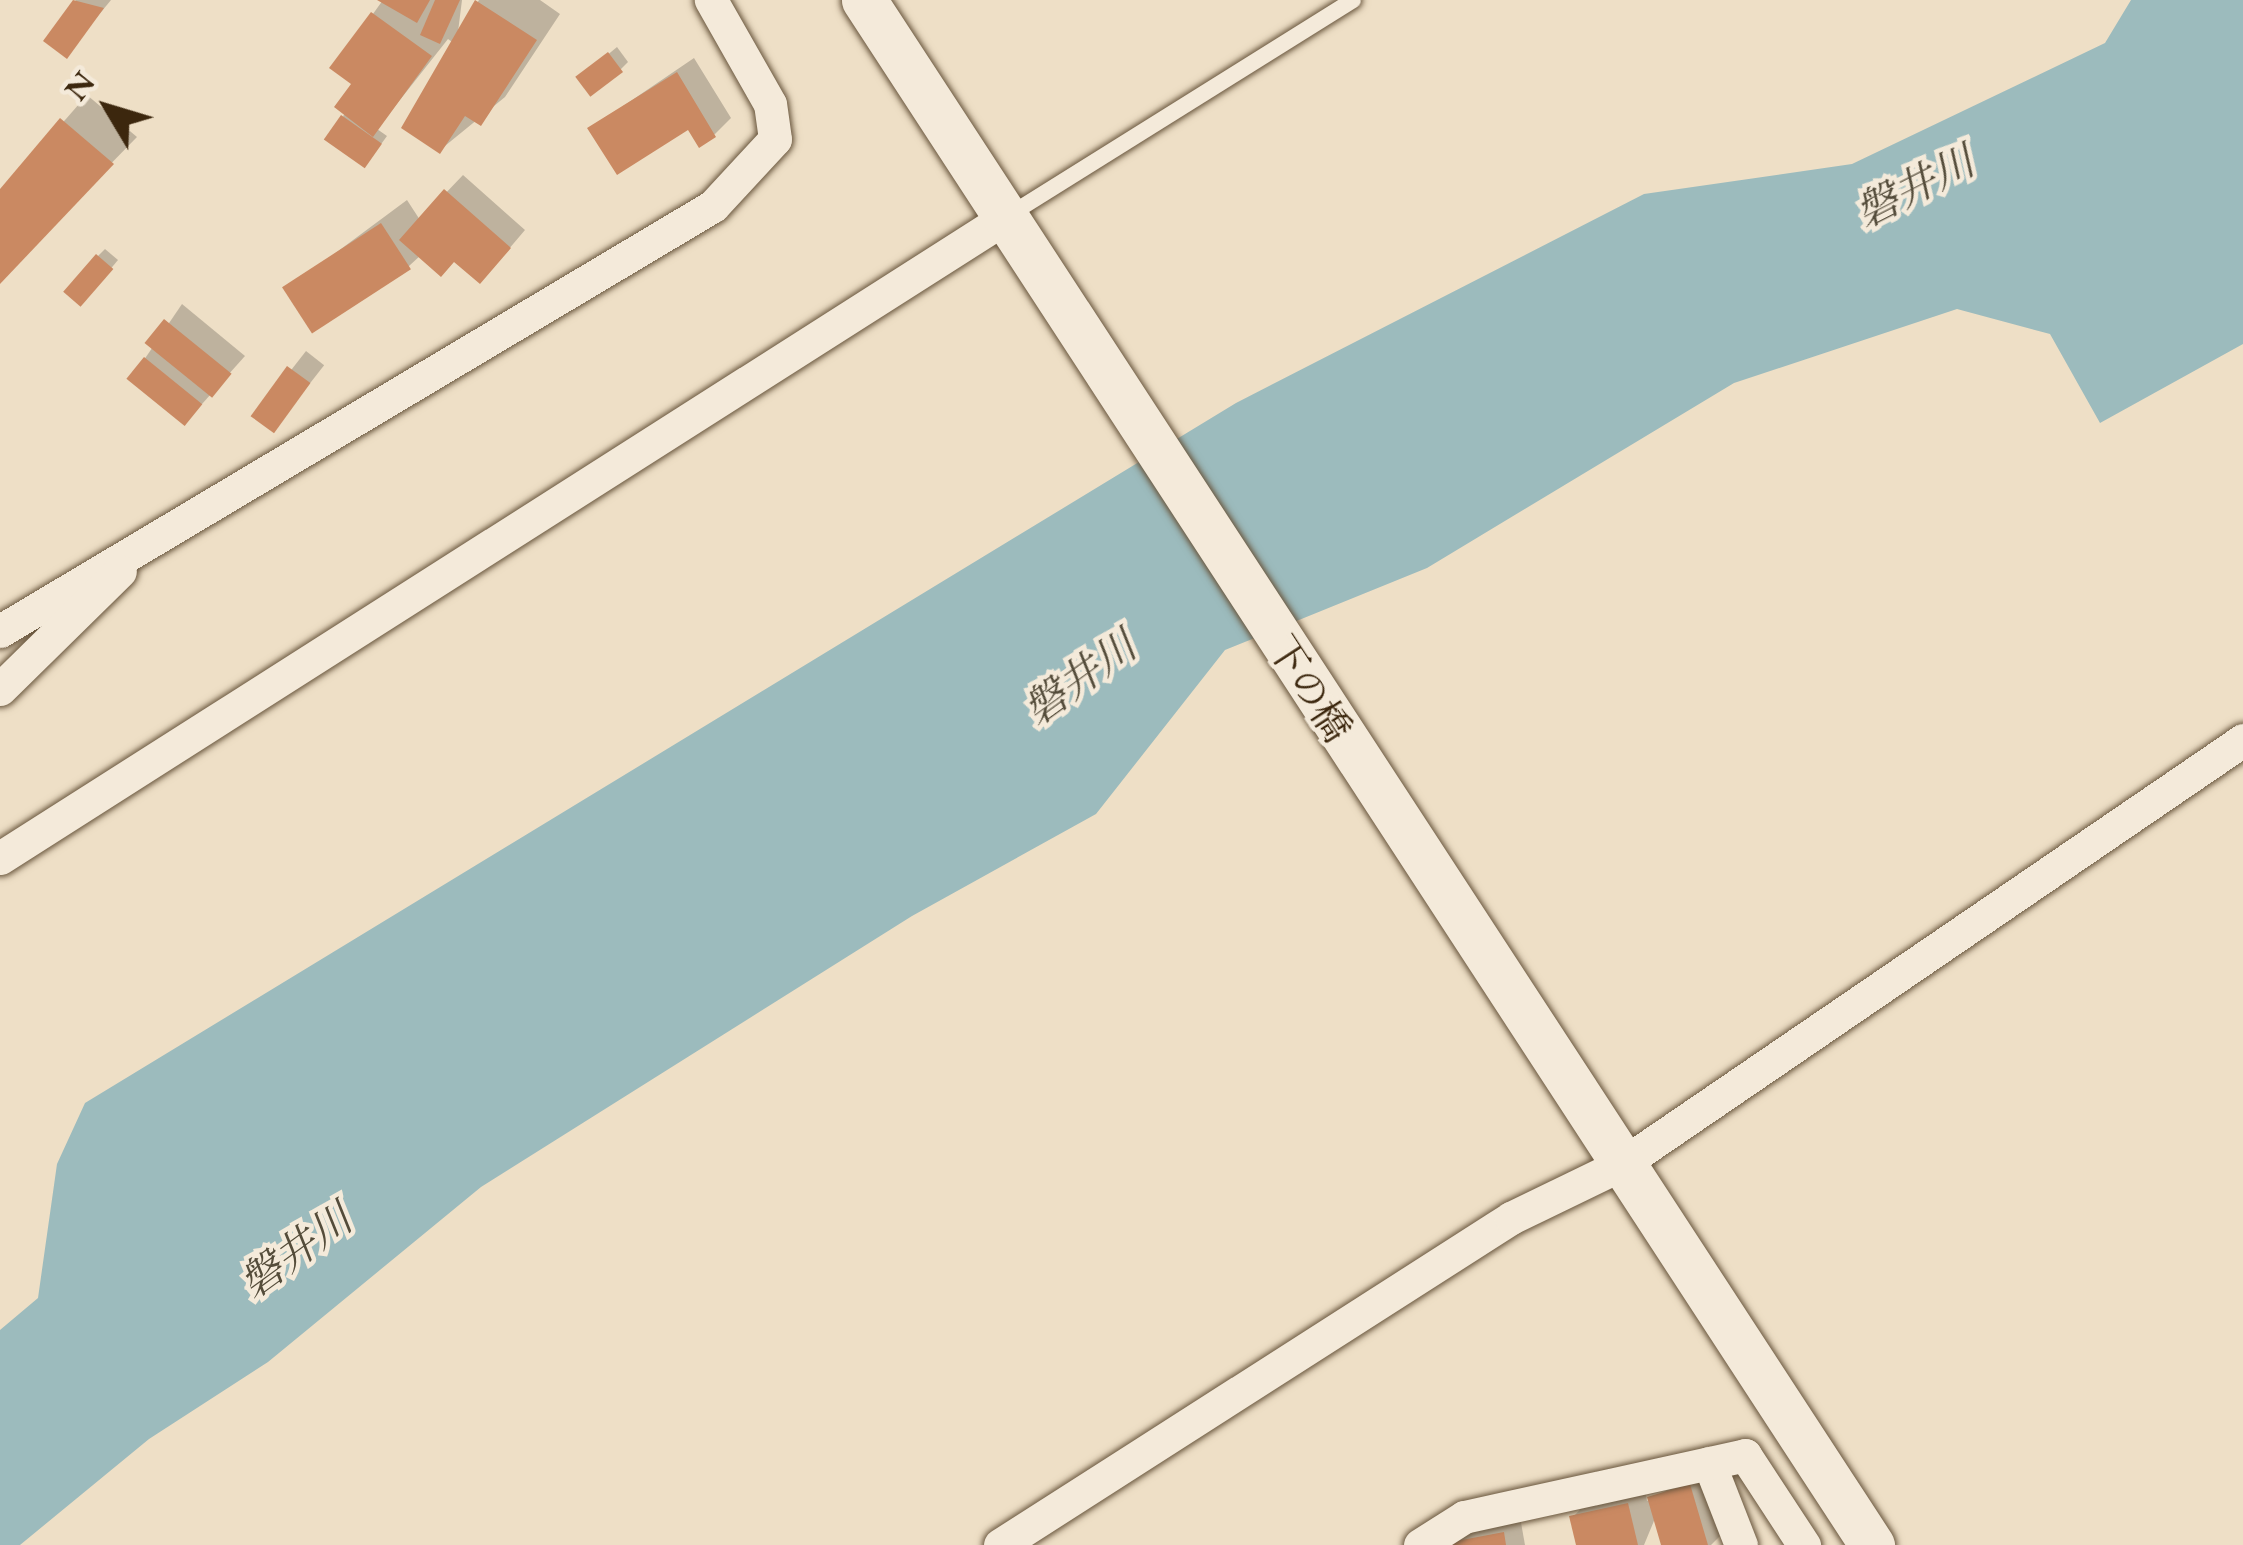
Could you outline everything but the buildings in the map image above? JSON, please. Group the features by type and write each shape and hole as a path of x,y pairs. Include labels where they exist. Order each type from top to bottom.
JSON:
{"street":[{"path":"0,631 148,538 489,348 754,169 775,139 770,104 711,0"},
{"name":"下の橋","path":"864,0 1593,1126 1872,1545"},
{"path":"0,858 1015,235"},
{"path":"0,689 148,538"},
{"path":"1000,1545 1511,1218 1622,1164 2243,740"},
{"path":"1420,1545 1464,1516 1745,1455 1804,1545"},
{"path":"1709,1463 1742,1545"}],"lane":[{"path":"1015,235 1353,0"}],"water":[{"name":"磐井川","path":"2131,0 2243,0 2243,344 2100,423 2050,334 1957,309 1734,383 1427,568 1225,650 1096,814 912,916 481,1187 268,1362 149,1439 20,1545 0,1545 0,1330 38,1298 57,1164 85,1103 1236,403 1644,194 1852,164 2105,43"}]}
